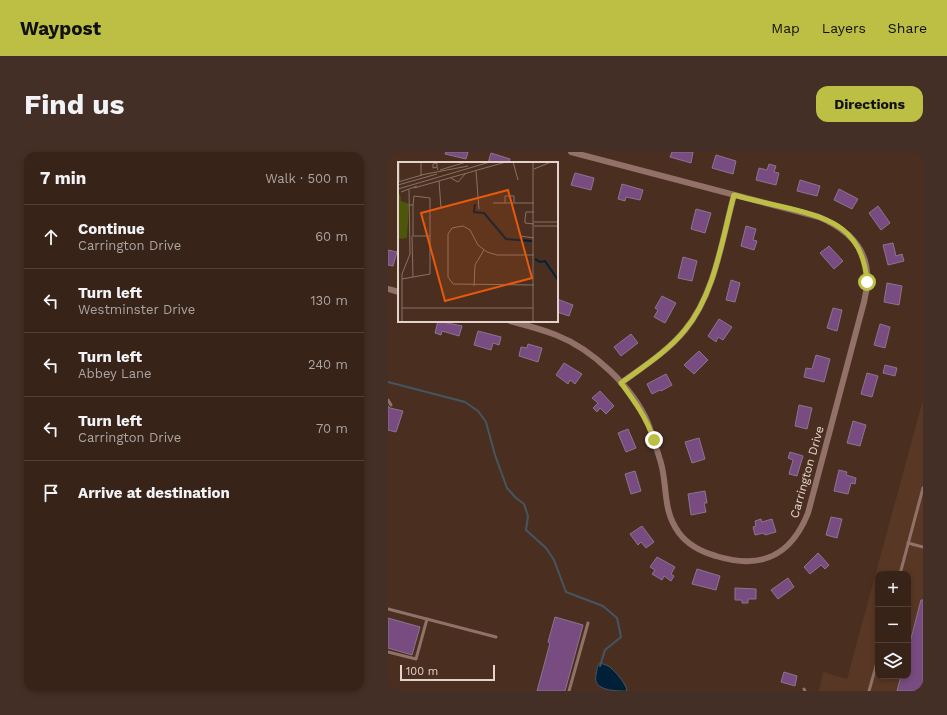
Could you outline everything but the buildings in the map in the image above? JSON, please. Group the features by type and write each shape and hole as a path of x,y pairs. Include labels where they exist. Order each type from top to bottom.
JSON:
{"street":[{"path":"570,152 734,195 708,289 698,312 685,330 669,346 621,383"},
{"name":"Carrington Drive","path":"513,322 557,335 580,347 604,365 621,383 640,408 647,422 661,465 666,506 671,520 679,533 690,545 703,552 726,558 752,562 767,559 790,544 802,528 808,513 864,302 867,282 866,266 862,254 848,233 838,226 819,217 734,195"},
{"path":"388,289 398,292"}],"lane":[{"path":"388,400 392,405"},
{"path":"901,571 923,488"},
{"path":"908,543 923,547"},
{"path":"388,609 496,637"},
{"path":"388,652 416,659 427,619"},
{"path":"569,691 588,623"},
{"path":"869,691 875,670"}],"shaded area":[{"path":"923,400 923,691 819,691 823,672 847,679 875,576 875,679 911,679 911,571 876,571"}],"water":[{"path":"599,663 607,665 614,670 623,681 627,691 606,689 598,684 596,675"}],"waterway":[{"path":"388,382 465,402 478,411 486,422 495,455 507,488 524,504 528,516 526,530 546,548 554,560 566,592 603,606 617,618 621,637 605,650 600,666"}],"route":[{"path":"654,440 640,408 621,383 669,346 685,330 698,312 708,289 718,258 734,195 804,212 827,220 838,226 848,233 862,254 866,266 867,282"}]}
